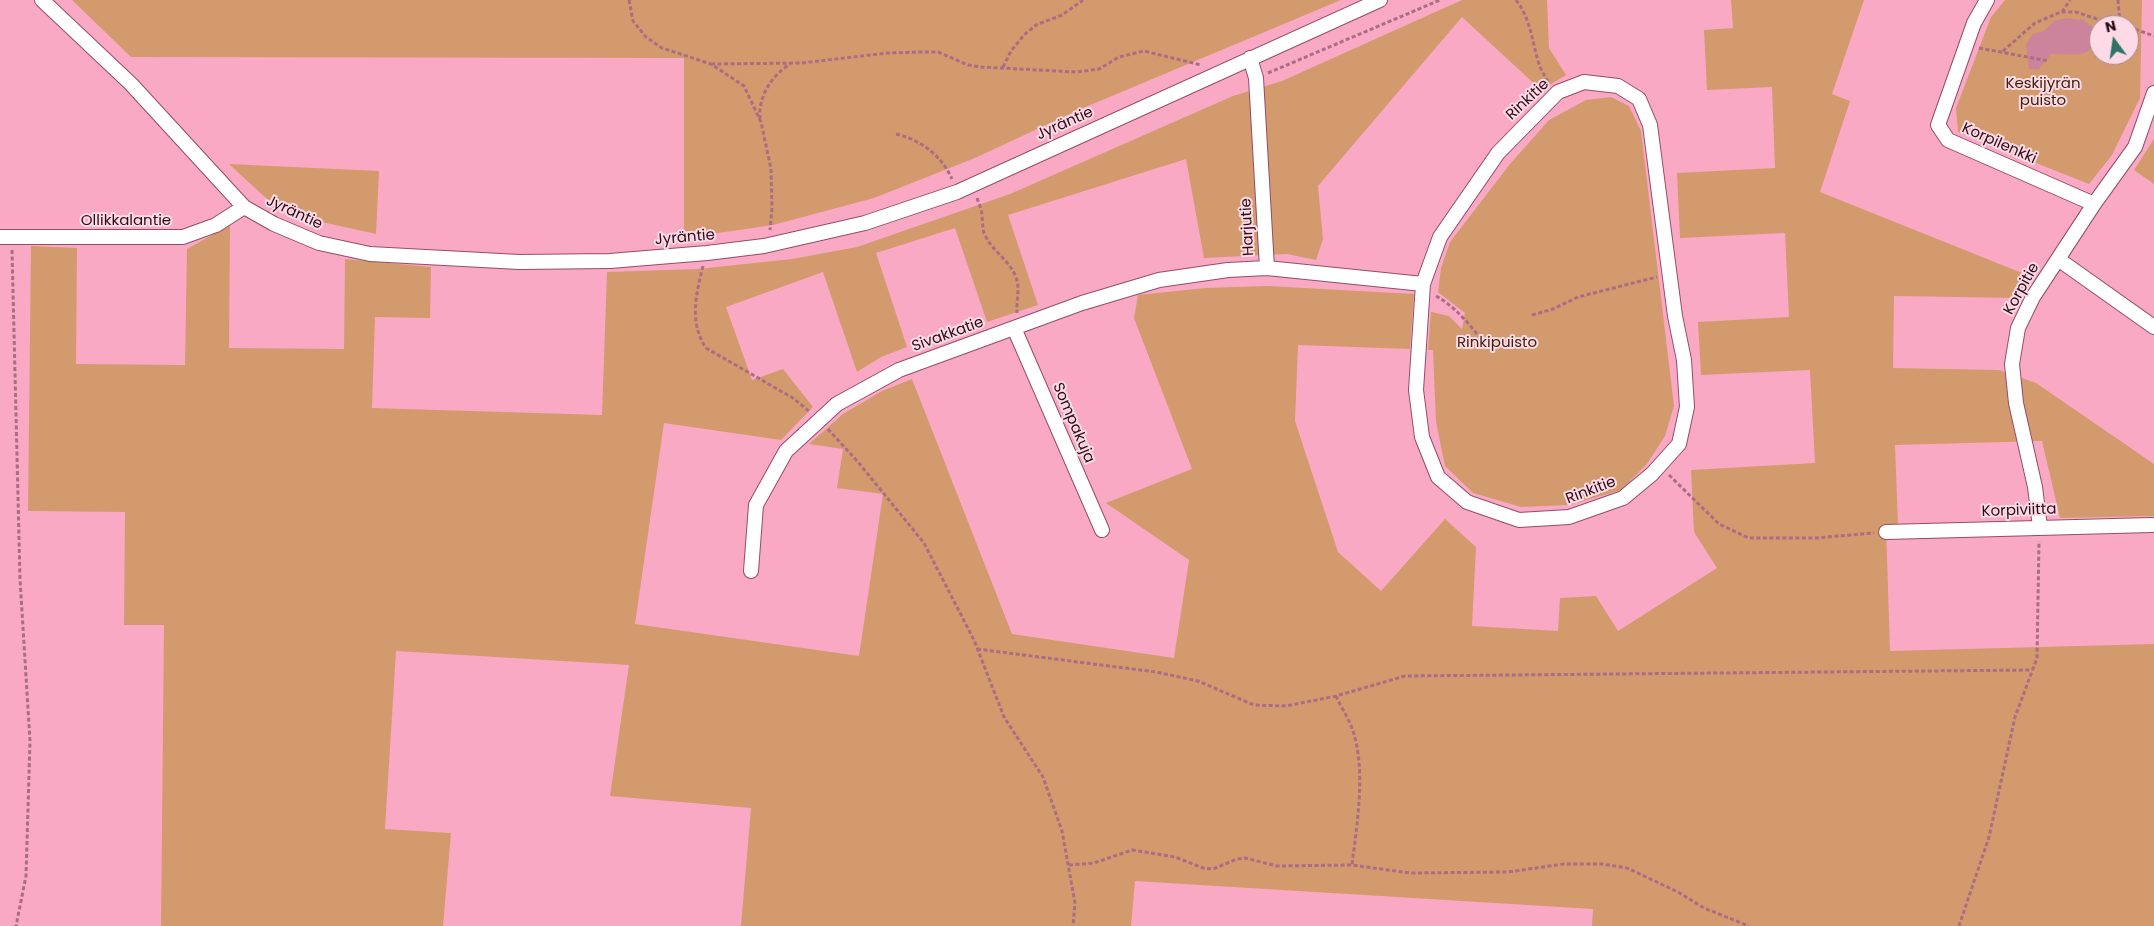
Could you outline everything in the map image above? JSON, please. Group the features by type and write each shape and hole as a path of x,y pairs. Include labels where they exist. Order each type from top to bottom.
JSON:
{"street":[{"name":"Jyräntie","path":"42,0 131,84 244,206 274,224 319,243 370,254 518,262 610,261 707,253 764,246 865,223 957,192 1380,0"},
{"name":"Korpilenkki","path":"1987,0 1974,23 1938,125 1948,140 2094,204"},
{"name":"Harjutie","path":"1250,58 1256,78 1267,268 1423,286"},
{"name":"Rinkitie","path":"1584,82 1618,86 1639,99 1650,125 1675,316 1684,360 1687,407 1679,444 1652,474 1623,498 1569,517 1519,520 1467,502 1438,477 1422,437 1416,390 1423,286 1440,237 1498,153 1558,92 1584,82"},
{"name":"Korpitie","path":"2040,527 2035,487 2016,403 2012,364 2018,328 2033,297 2094,204 2135,148 2154,93"},
{"name":"Ollikkalantie","path":"6,237 183,237 216,225 244,206"},
{"path":"2058,259 2154,327"},
{"name":"Sivakkatie","path":"751,571 756,505 786,451 837,404 899,370 1082,304 1159,280 1228,270 1267,268"},
{"name":"Sompakuja","path":"1018,327 1102,530"},
{"name":"Korpiviitta","path":"1886,532 2152,525"}],"path":[{"path":"629,0 633,21 646,37 662,48 711,64 744,86 761,122"},
{"path":"1003,67 1011,51 1024,35 1036,25 1062,16 1083,0"},
{"path":"1256,78 1440,0"},
{"path":"1516,0 1524,10 1532,34 1539,66 1550,85 1558,92"},
{"path":"2061,12 2070,0"},
{"path":"2118,0 2120,15"},
{"path":"2003,51 2035,23 2061,12 2076,12 2089,16"},
{"path":"2139,31 2154,36"},
{"path":"1966,46 2003,51 2049,61"},
{"path":"711,64 790,63 938,52 968,65 1083,71 1099,70 1118,57 1144,51 1223,71"},
{"path":"764,246 769,236 772,198 771,169 761,122 761,98 782,69 790,63"},
{"path":"896,134 911,138 925,145 948,170 957,192"},
{"path":"972,184 982,214 983,233 990,245 1008,262 1016,276 1019,290 1018,327"},
{"path":"6,237 20,579 30,741 26,876 16,926"},
{"path":"707,253 698,285 695,309 699,338 706,348 793,398 820,420 858,462 924,543 978,649 1004,717 1043,777 1062,831 1075,903 1073,926"},
{"path":"1532,315 1553,309 1578,297 1670,274"},
{"path":"1423,286 1452,308 1486,345"},
{"path":"1660,465 1719,524 1749,538 1815,538 1886,532"},
{"path":"1959,926 1989,838 2015,717 2037,658 2040,527"},
{"path":"978,649 1156,672 1198,681 1254,705 1286,706 1336,696 1405,676 2032,670"},
{"path":"1336,696 1353,731 1359,768 1358,822 1352,865"},
{"path":"1068,865 1094,863 1132,850 1169,856 1203,868 1213,869 1237,859 1245,858 1277,866 1352,865 1410,873 1508,872 1564,864 1602,864 1627,868 1678,892 1704,908 1749,926"}],"green space":[{"path":"72,0 1341,0 1076,111 975,158 874,198 773,225 684,238 684,58 131,57"},
{"path":"1462,0 1547,0 1549,48 1566,75 1541,90 1462,17 1318,186 1323,239 1316,260 1287,254 1204,258 1186,159 1008,215 1038,305 987,322 955,228 876,253 907,347 881,357 857,372 823,272 726,307 752,380 783,369 813,407 781,440 664,423 635,624 859,656 883,494 837,488 843,449 809,444 843,414 882,391 912,379 1012,634 1174,658 1189,560 1106,503 1192,469 1134,318 1138,295 1205,288 1268,286 1414,294 1410,349 1298,345 1295,421 1338,552 1381,591 1445,519 1476,547 1472,626 1558,631 1560,598 1596,596 1618,631 1717,568 1694,532 1691,470 1815,463 1810,370 1701,375 1698,322 1789,317 1785,233 1680,238 1677,173 1775,168 1772,87 1707,90 1704,30 1733,28 1731,0 1864,0 1832,94 1850,101 1820,192 2032,277 2019,298 1894,296 1893,368 1999,370 2036,383 2154,464 2154,516 2060,518 2042,441 1895,445 1898,525 1886,526 1890,651 2154,644 2154,926 1592,926 1593,909 1135,881 1131,926 741,926 751,808 610,796 629,665 396,651 385,829 451,833 443,926 161,926 164,625 124,625 125,512 28,511 31,246 77,248 76,364 185,365 187,249 230,225 229,348 344,349 345,259 431,267 430,318 375,317 372,408 602,415 607,272 698,269 792,259 857,247 1010,194 1233,96 1282,81"},
{"name":"Keskijyrän puisto","path":"2005,0 2142,0 2140,98 2112,155 2089,184 1958,132 1956,108 1991,17"},
{"name":"Rinkipuisto","path":"1611,97 1629,106 1641,131 1674,406 1665,436 1647,464 1621,490 1570,505 1521,507 1473,493 1445,466 1436,422 1433,350 1428,350 1431,312 1449,316 1462,329 1465,313 1438,292 1441,268 1450,242 1510,164 1549,120 1586,100"},
{"path":"2154,139 2154,184 2134,170"},
{"path":"229,164 379,171 376,234 308,219 267,199"}],"shaded area":[{"path":"2067,18 2083,20 2089,24 2089,50 2082,54 2075,55 2051,54 2038,70 2029,69 2026,44 2033,34 2044,31 2054,21"}]}
